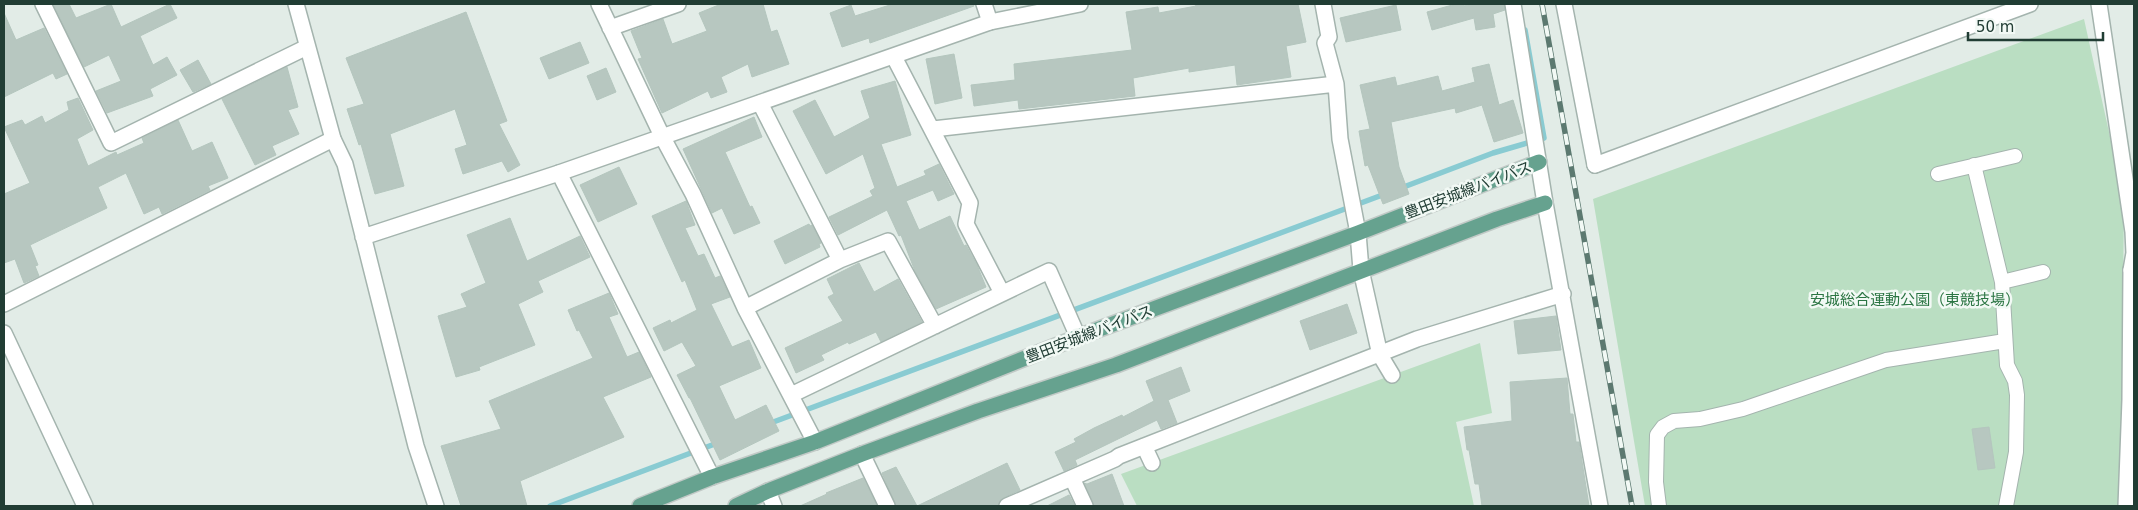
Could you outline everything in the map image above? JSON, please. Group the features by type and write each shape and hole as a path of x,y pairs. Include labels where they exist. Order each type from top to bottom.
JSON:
{"main road":[{"name":"豊田安城線バイパス","path":"640,506 712,477 815,442 1078,337 1358,233 1539,162"},
{"path":"736,506 768,491 862,454 978,411 1116,365 1503,216 1545,203"}],"street":[{"path":"43,4 111,143 307,47"},
{"path":"296,4 332,139 345,164 416,446 436,506"},
{"path":"599,4 662,136 693,194 745,308 815,442"},
{"path":"610,28 678,4"},
{"path":"984,4 990,22"},
{"path":"363,237 559,173 990,22 1080,4"},
{"path":"1323,4 1329,38 1325,43 1336,84 1340,139 1358,233 1362,270 1380,355 1392,375"},
{"path":"1513,4 1545,203 1600,506"},
{"path":"1564,4 1595,165 2030,4"},
{"path":"2099,4 2130,203 2130,400 2126,506"},
{"path":"894,57 970,203 966,224 1002,293"},
{"path":"933,130 1336,84"},
{"path":"760,102 840,260"},
{"path":"4,304 332,139"},
{"path":"1938,174 2015,156"},
{"path":"1974,166 2002,282 2007,365 2015,381 2017,395 2016,452 2006,506"},
{"path":"559,173 712,477"},
{"path":"745,308 840,260 888,241 935,326"},
{"path":"791,395 1049,271 1078,337"},
{"path":"2002,282 2043,272"},
{"path":"1011,505 1144,446 1417,339 1563,294"},
{"path":"4,333 85,506"},
{"path":"1658,506 1656,482 1657,435 1663,428 1674,421 1700,419 1743,409 1886,360 2006,341"},
{"path":"1144,446 1152,463"},
{"path":"862,454 887,506"},
{"path":"1072,478 1085,506"},
{"path":"768,491 774,506"}],"green space":[{"name":"安城総合運動公園（東競技場）","path":"2084,19 2124,200 2121,506 1645,506 1593,199"},
{"path":"1480,343 1492,413 1456,422 1474,506 1137,506 1121,474"}],"building":[{"path":"53,4 69,4 76,18 111,4 121,27 170,4 177,18 140,36 153,65 167,57 177,75 150,89 153,96 107,113 96,91 121,81 109,55 84,67"},
{"path":"721,4 763,4 771,32 777,30 789,64 752,77 748,64 721,77 727,92 711,98 708,91 662,113 638,59 642,58 631,31 663,19 672,44 707,31 699,13"},
{"path":"893,4 973,4 974,6 870,43 869,38 842,47 830,13 851,5 855,16"},
{"path":"1195,4 1298,4 1306,42 1286,46 1291,77 1237,85 1235,65 1189,72 1189,68 1133,78 1135,96 1019,109 1018,100 974,106 971,85 1015,80 1014,64 1132,50 1126,12 1158,7 1159,13 1196,6"},
{"path":"1456,4 1464,4 1464,6 1472,4 1504,4 1505,10 1493,14 1495,27 1476,30 1474,18 1432,30 1427,12"},
{"path":"1396,5 1401,30 1346,42 1340,18"},
{"path":"466,12 507,121 499,124 520,165 508,172 502,161 463,174 455,149 467,145 455,109 390,134 404,186 375,194 361,144 359,145 347,109 364,104 346,58"},
{"path":"4,13 16,40 44,28 67,74 56,79 53,73 4,97"},
{"path":"580,42 589,63 549,79 540,58"},
{"path":"954,54 962,98 935,104 926,59"},
{"path":"198,60 211,84 193,92 180,70"},
{"path":"1489,64 1499,105 1513,100 1523,133 1494,142 1482,105 1456,113 1455,108 1391,122 1399,167 1409,194 1383,204 1368,165 1365,166 1359,131 1370,129 1360,85 1395,77 1397,86 1438,76 1442,91 1475,82 1472,68"},
{"path":"287,67 298,107 288,110 299,134 272,146 276,155 255,165 222,99"},
{"path":"606,68 616,92 597,100 587,76"},
{"path":"895,81 911,135 881,144 897,187 926,175 924,171 939,164 954,194 938,201 933,190 906,201 919,230 950,216 964,246 966,245 977,265 986,287 936,309 915,271 901,235 899,236 887,210 838,235 829,217 873,196 870,191 875,188 863,154 826,174 793,111 815,100 834,137 870,118 861,91"},
{"path":"78,98 93,130 77,139 88,166 116,152 117,155 144,143 142,138 178,120 192,151 212,142 228,178 208,186 210,190 162,214 159,207 144,214 126,173 98,187 107,208 30,245 38,265 35,266 39,276 24,283 15,259 4,263 4,194 30,183 4,127 22,120 25,125 42,116 45,123 69,110 67,102"},
{"path":"754,117 762,137 725,152 750,207 752,206 760,223 734,234 722,208 712,213 683,149"},
{"path":"619,167 637,204 598,222 580,185"},
{"path":"686,201 695,225 685,228 698,256 704,254 715,278 720,276 730,297 711,304 732,347 749,340 761,368 719,386 735,420 766,405 779,431 720,460 677,375 696,366 682,342 664,351 653,328 670,320 671,323 697,310 685,280 682,282 652,216"},
{"path":"510,218 527,261 580,236 590,257 538,281 543,292 518,304 535,345 479,367 480,370 456,377 438,316 467,307 461,294 486,283 467,235"},
{"path":"809,224 810,226 812,225 821,243 819,244 820,247 785,264 774,241"},
{"path":"859,263 874,292 898,279 922,322 881,342 876,332 849,344 848,342 821,355 824,360 796,373 785,348 843,321 828,297 834,294 827,279"},
{"path":"609,293 618,314 609,317 627,357 639,352 651,377 603,397 624,437 520,481 527,506 461,506 441,446 501,429 489,401 593,358 579,330 577,331 568,310"},
{"path":"1347,304 1357,333 1310,350 1300,321"},
{"path":"1556,316 1561,350 1518,354 1514,321"},
{"path":"1181,367 1190,391 1168,400 1177,423 1161,429 1157,420 1075,460 1077,465 1064,471 1055,452 1076,442 1074,439 1094,428 1122,415 1123,417 1154,401 1146,381"},
{"path":"1567,378 1570,414 1573,414 1576,442 1579,442 1589,506 1482,506 1479,484 1475,484 1469,450 1467,450 1464,427 1512,421 1510,382"},
{"path":"1989,427 1995,468 1978,470 1972,429"},
{"path":"1007,463 1020,490 1003,498 997,506 917,506"},
{"path":"896,467 917,506 896,506 882,473"},
{"path":"1112,474 1124,506 1094,506 1084,483 1087,484"},
{"path":"863,478 877,506 800,506 826,493"},
{"path":"1069,495 1075,506 1047,506"}],"waterway":[{"path":"1401,188 1493,153 1544,138 1525,30"},
{"path":"768,424 1385,194"},
{"path":"550,506 720,442"}],"railway":[{"path":"1542,4 1632,506"}]}
